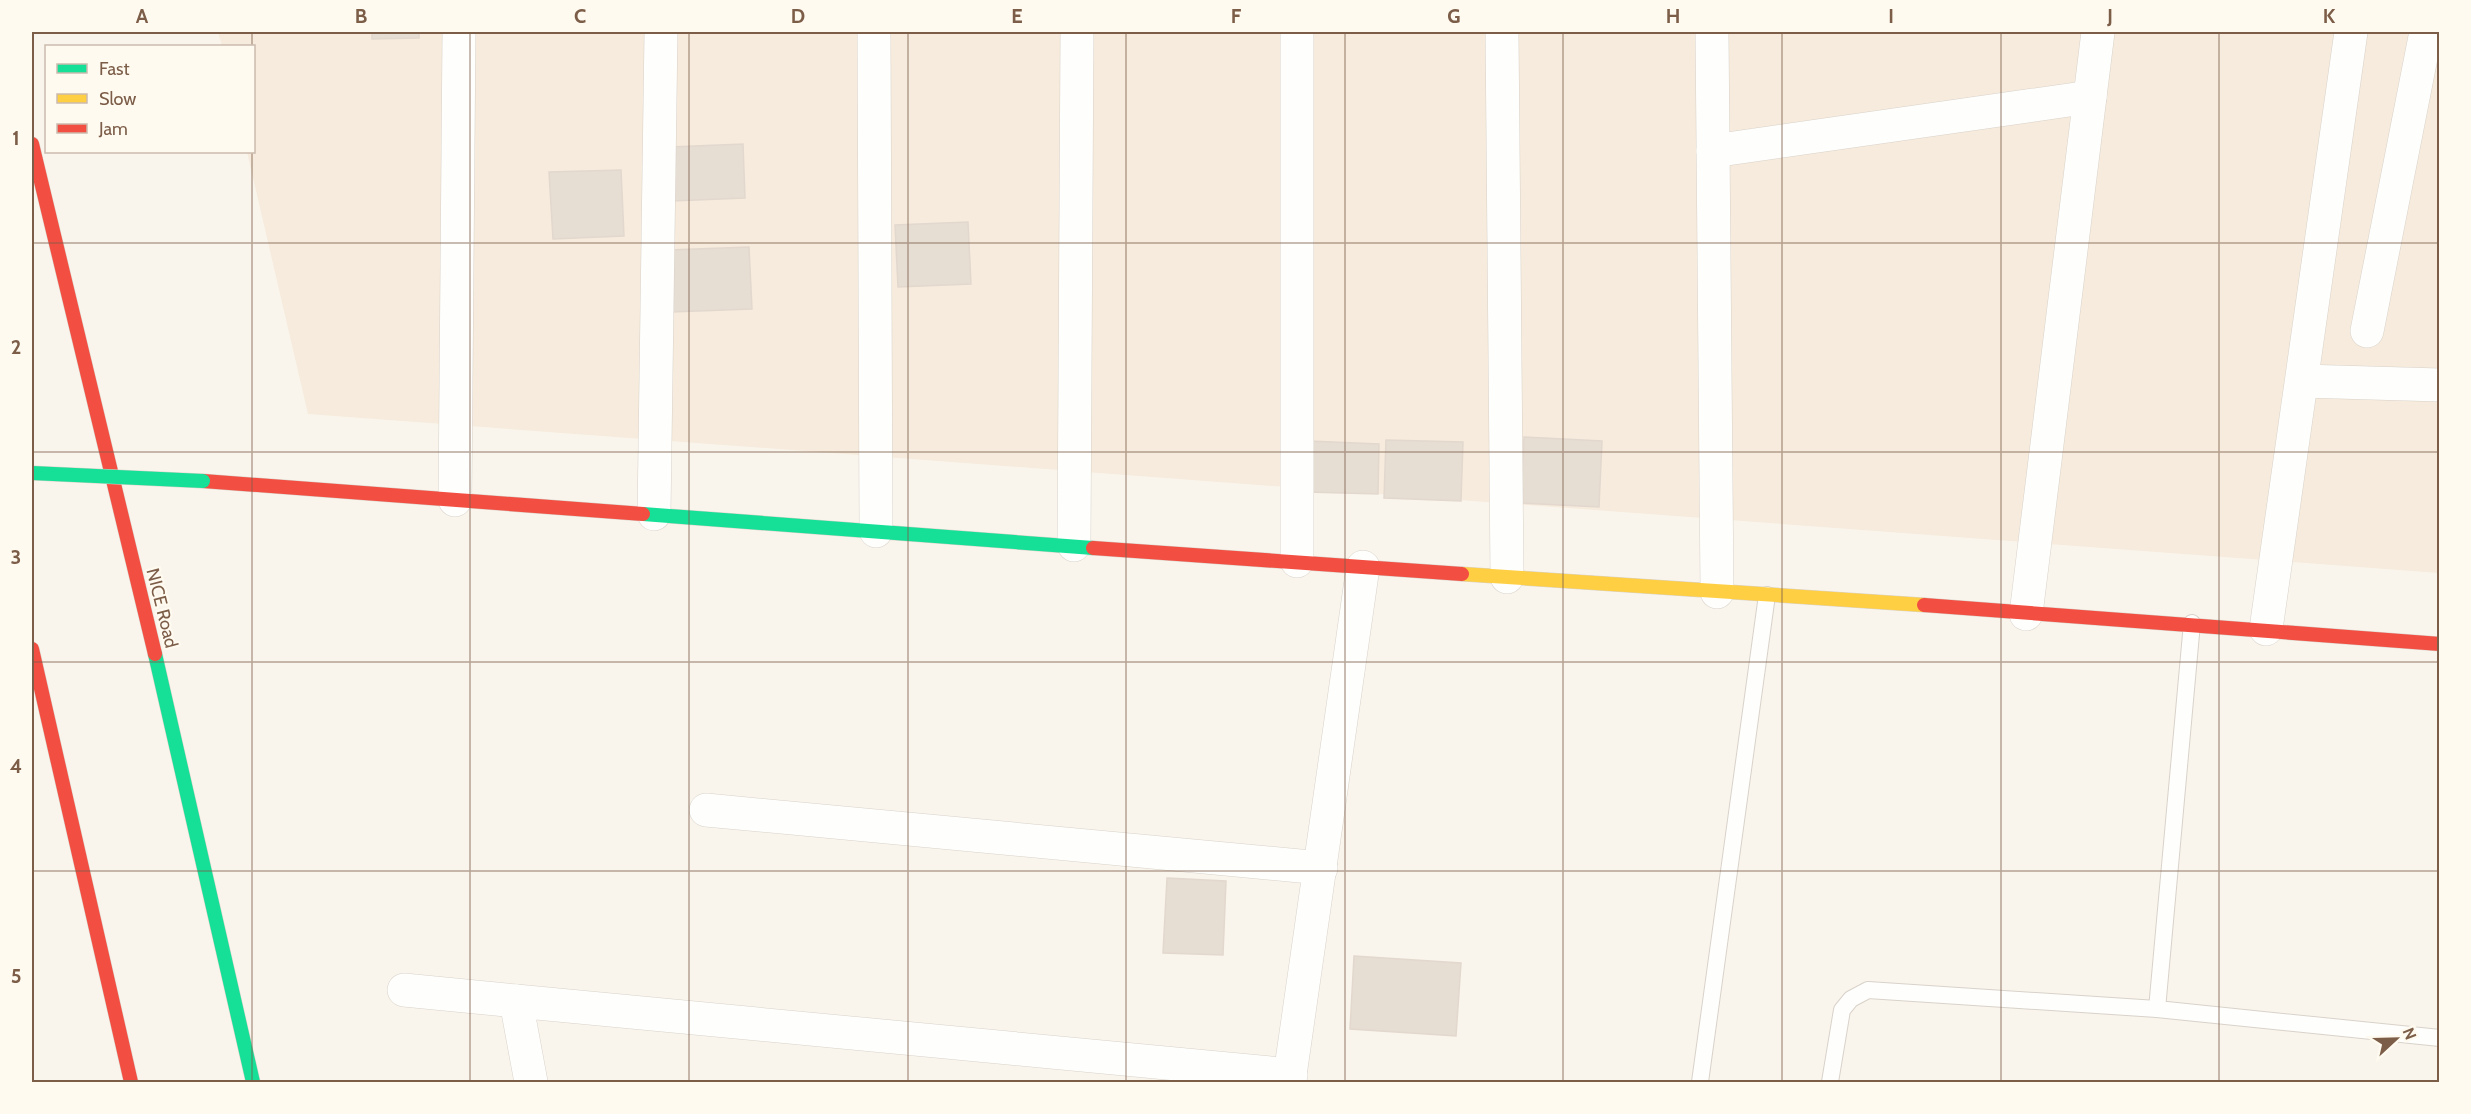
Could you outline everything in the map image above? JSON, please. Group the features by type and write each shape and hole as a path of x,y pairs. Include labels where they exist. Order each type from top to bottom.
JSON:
{"main road":[{"name":"NICE Road","path":"32,144 175,735 254,1083"},
{"path":"32,473 202,481 1767,596 2192,623 2439,644"},
{"path":"32,649 131,1083"}],"street":[{"path":"455,500 459,32"},
{"path":"654,514 660,32"},
{"path":"874,32 876,531"},
{"path":"1074,545 1077,32"},
{"path":"1297,32 1297,561"},
{"path":"1502,32 1507,577"},
{"path":"1712,32 1717,592"},
{"path":"2026,614 2098,32"},
{"path":"2266,629 2351,32"},
{"path":"2367,331 2426,32"},
{"path":"1713,151 2090,97"},
{"path":"2302,381 2439,385"},
{"path":"404,990 1290,1079 1363,567"},
{"path":"706,810 1321,868"},
{"path":"516,1001 531,1083"}],"lane":[{"path":"1700,1083 1767,596"},
{"path":"2157,1009 2192,623"},
{"path":"1830,1083 1842,1010 1851,999 1868,990 2157,1009 2439,1038"}],"shaded area":[{"path":"218,32 2439,32 2439,573 308,414 247,153 255,153 255,45 222,45"}],"building":[{"path":"372,32 419,32 419,38 372,39"},
{"path":"743,144 745,198 672,201 670,147"},
{"path":"621,170 624,236 553,239 549,172"},
{"path":"968,222 971,284 898,287 895,225"},
{"path":"749,247 752,309 671,312 669,250"},
{"path":"1524,437 1602,441 1599,507 1521,503"},
{"path":"1386,440 1463,442 1461,501 1384,498"},
{"path":"1309,441 1379,444 1378,494 1307,492"},
{"path":"1167,878 1226,881 1223,955 1163,953"},
{"path":"1354,956 1461,963 1456,1036 1350,1029"}],"traffic: fast":[{"path":"32,473 203,481"},
{"path":"643,514 1093,548"},
{"path":"155,654 253,1082"}],"traffic: slow":[{"path":"1462,574 1924,605"}],"traffic: jam":[{"path":"32,144 155,654"},
{"path":"203,481 643,514"},
{"path":"1093,548 1462,574"},
{"path":"1924,605 2440,644"},
{"path":"32,649 131,1082"}]}
